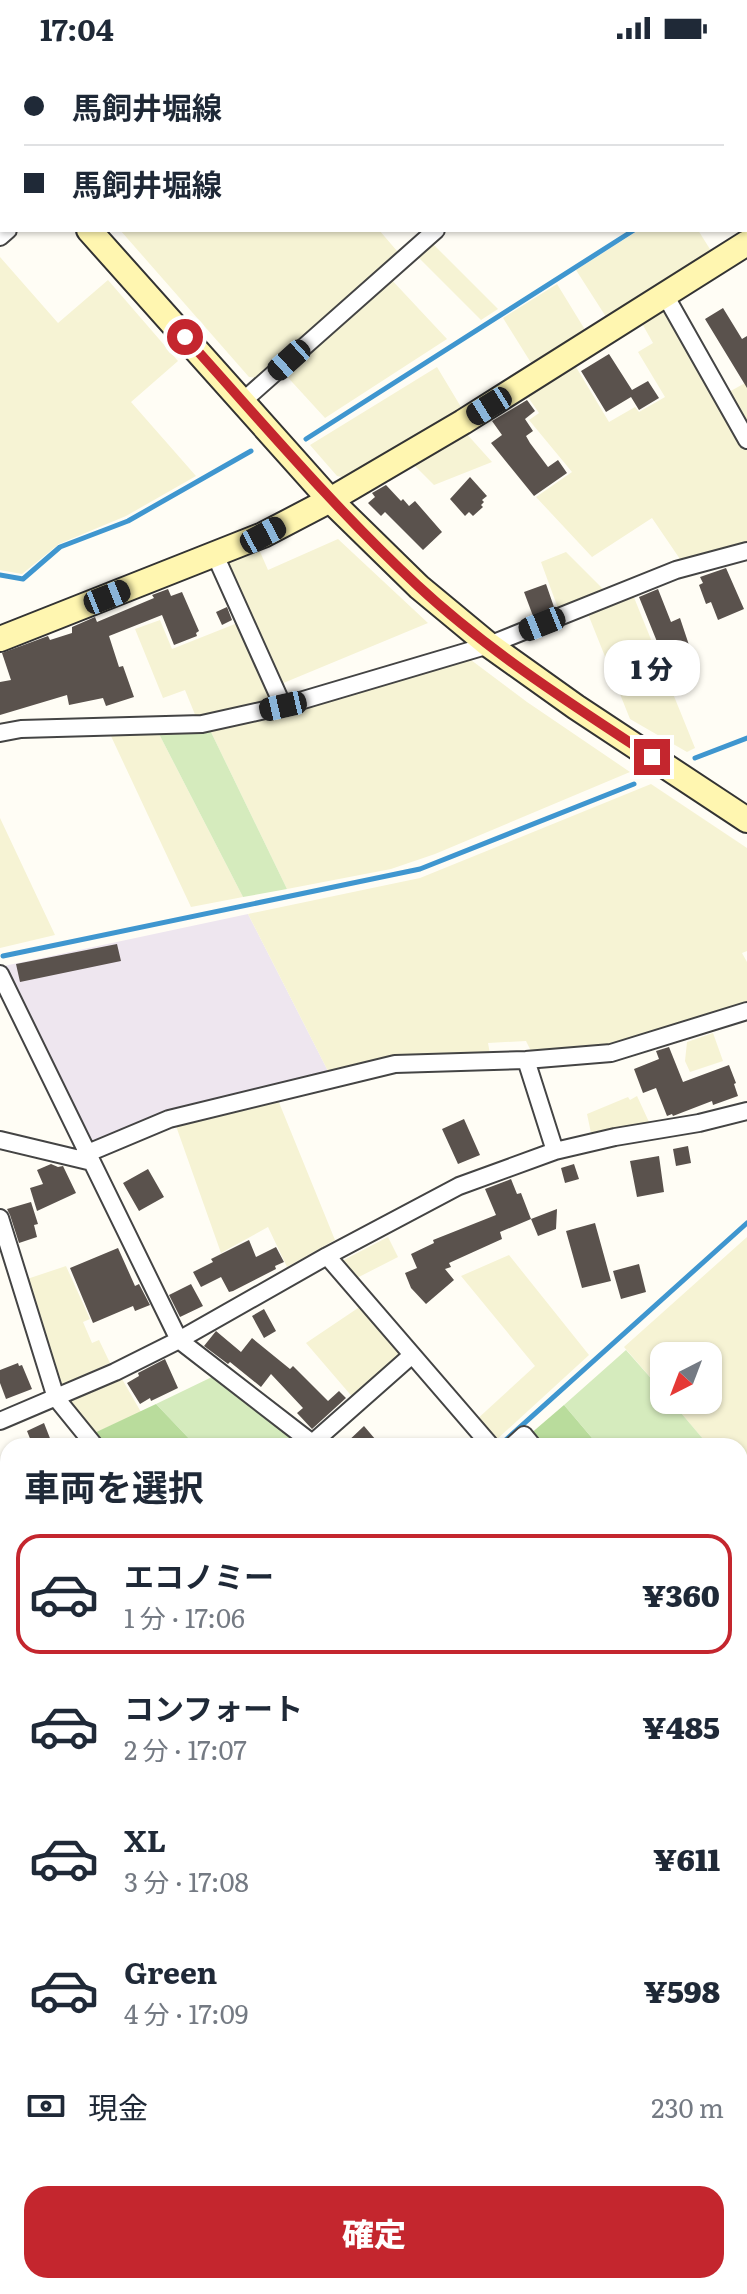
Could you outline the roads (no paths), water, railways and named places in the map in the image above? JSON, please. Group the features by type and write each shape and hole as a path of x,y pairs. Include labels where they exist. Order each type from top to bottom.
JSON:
{"main road":[{"path":"91,232 330,500 419,587 489,645 576,707 747,820"},
{"path":"0,639 263,535 330,500 744,250"}],"street":[{"path":"243,401 434,232"},
{"path":"665,295 747,440"},
{"path":"0,733 21,729 202,724 283,706 489,645 676,570 747,551"},
{"path":"215,555 283,706"},
{"path":"0,974 179,1340 304,1438"},
{"path":"0,1140 90,1157 169,1119 395,1064 526,1060 611,1053 747,1011"},
{"path":"526,1060 555,1151"},
{"path":"0,1421 179,1340 459,1186 555,1151 747,1111"},
{"path":"0,1218 56,1398 88,1438"},
{"path":"327,1256 484,1438"},
{"path":"321,1438 412,1355"}],"waterway":[{"path":"306,439 631,232"},
{"path":"0,575 23,579 60,547 128,521 251,451"},
{"path":"695,758 747,738"},
{"path":"3,956 420,869 634,784"},
{"path":"508,1438 747,1223"}]}
